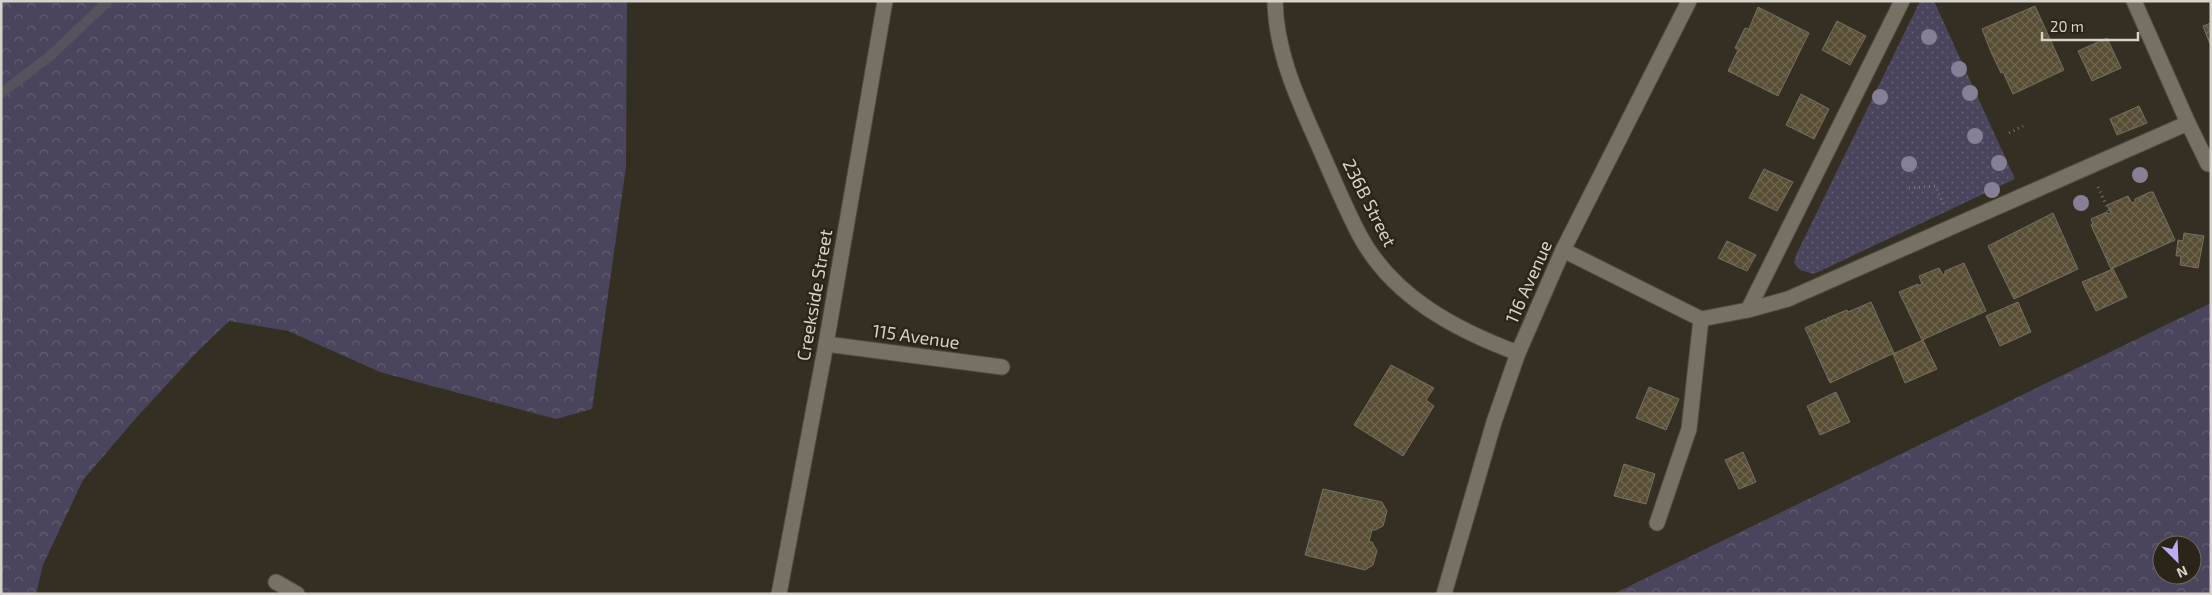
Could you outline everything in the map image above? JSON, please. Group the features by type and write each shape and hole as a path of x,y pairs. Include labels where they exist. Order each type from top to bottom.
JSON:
{"street":[{"name":"Creekside Street","path":"779,594 826,344 885,1"},
{"name":"236B Street","path":"1275,1 1278,34 1290,79 1350,215 1373,257 1414,300 1441,318 1479,339 1518,354"},
{"name":"116 Avenue","path":"1444,594 1494,422 1518,354 1563,250 1689,1"},
{"path":"1748,310 1902,1"},
{"path":"2134,1 2208,164"},
{"path":"1563,250 1701,319 1748,310 1788,300 2188,123"},
{"path":"1657,523 1689,430 1701,319"},
{"name":"115 Avenue","path":"826,344 1002,367"},
{"path":"276,582 297,594"}],"path":[{"path":"2009,133 2023,126"},
{"path":"1909,188 1935,186 1954,226"}],"green space":[{"path":"1,1 627,1 626,167 592,409 556,419 380,372 288,331 229,321 195,354 137,417 83,480 43,565 36,594 1,594"},
{"path":"1920,1 1934,1 2015,179 1814,274 1800,270 1794,263 1796,255"},
{"path":"2211,303 2211,594 1613,594"}],"building":[{"path":"2035,6 2064,70 2013,94 2003,72 2001,73 1982,29"},
{"path":"1758,7 1809,33 1778,96 1728,71 1738,50 1735,48 1745,28 1749,29"},
{"path":"1837,21 1866,36 1850,65 1822,50"},
{"path":"2211,23 2211,44 2210,44 2203,26"},
{"path":"2107,38 2121,68 2092,81 2078,51"},
{"path":"1801,94 1829,109 1814,139 1786,125"},
{"path":"2139,106 2147,123 2117,135 2110,119"},
{"path":"1764,169 1793,182 1777,211 1749,198"},
{"path":"2153,192 2175,240 2111,269 2091,225 2093,224 2091,219 2107,212 2111,213 2107,205 2128,196 2132,203 2135,202 2135,199"},
{"path":"2053,213 2078,269 2014,299 1988,246"},
{"path":"2184,233 2204,236 2198,268 2180,265 2181,256 2176,256 2178,240 2183,241"},
{"path":"1727,241 1756,255 1747,271 1718,258"},
{"path":"1964,263 1986,311 1922,340 1899,292 1922,284 1919,276 1939,268 1943,275 1945,271"},
{"path":"2113,269 2127,297 2096,311 2082,282"},
{"path":"1871,302 1894,353 1830,383 1805,328 1825,319 1826,322 1827,318 1847,310 1848,312"},
{"path":"2018,302 2031,332 2000,346 1986,316"},
{"path":"1923,340 1937,369 1905,383 1893,354"},
{"path":"1391,365 1434,388 1426,400 1434,406 1403,456 1354,425"},
{"path":"1649,387 1679,399 1666,430 1636,418"},
{"path":"1836,392 1850,422 1820,435 1807,406"},
{"path":"1743,452 1756,482 1739,489 1725,460"},
{"path":"1624,464 1655,474 1646,504 1614,496"},
{"path":"1323,489 1382,502 1387,511 1383,526 1372,530 1369,542 1372,542 1377,551 1373,565 1365,570 1305,555"}],"waterway":[{"path":"1,93 49,57 108,1"}]}
